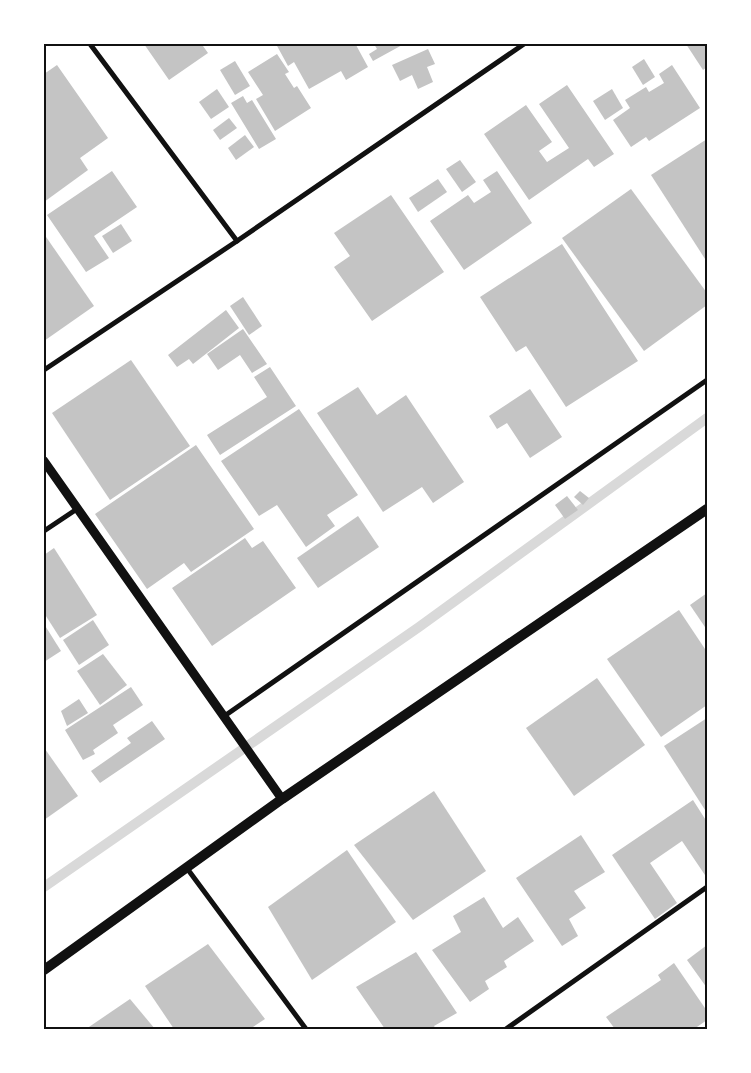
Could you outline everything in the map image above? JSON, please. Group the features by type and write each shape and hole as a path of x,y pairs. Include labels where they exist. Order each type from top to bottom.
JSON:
{"main road":[{"path":"44,970 282,800 707,509"}],"street":[{"path":"90,44 236,241"},
{"path":"44,370 524,44"},
{"path":"223,717 707,380"},
{"path":"44,461 282,800"},
{"path":"44,531 77,509"},
{"path":"186,868 306,1029"},
{"path":"506,1029 707,887"}],"building":[{"path":"144,44 207,44 203,46 208,53 169,80"},
{"path":"276,44 358,44 356,45 368,67 346,80 341,71 309,89 294,62 288,66"},
{"path":"374,44 404,44 373,61 369,54 377,49"},
{"path":"686,44 707,44 707,67 703,70"},
{"path":"428,49 435,64 427,67 433,82 418,89 412,75 400,81 392,65"},
{"path":"277,54 289,72 285,74 294,88 297,86 311,108 275,131 256,99 263,95 248,72"},
{"path":"644,59 655,77 643,85 632,67"},
{"path":"235,61 250,86 235,95 220,70"},
{"path":"57,65 108,138 80,158 88,170 44,202 44,74"},
{"path":"672,65 700,108 649,141 646,137 631,147 613,120 630,108 625,100 646,87 649,92 664,83 659,74"},
{"path":"567,85 614,154 594,167 588,159 529,200 484,134 526,105 552,142 539,151 547,162 569,148 539,104"},
{"path":"217,89 229,107 211,119 199,102"},
{"path":"612,89 623,108 605,120 593,101"},
{"path":"243,96 247,103 252,100 276,139 259,149 231,103"},
{"path":"229,118 237,128 220,140 213,130"},
{"path":"245,135 254,147 236,160 228,148"},
{"path":"707,139 707,262 651,175"},
{"path":"460,160 476,182 462,192 446,169"},
{"path":"112,171 137,207 94,236 109,258 86,272 47,215"},
{"path":"497,171 532,223 464,270 430,221 468,195 474,203 491,192 483,180"},
{"path":"438,179 447,192 418,212 409,198"},
{"path":"631,189 707,293 707,305 644,351 562,238"},
{"path":"391,195 444,272 372,321 334,267 350,256 334,233"},
{"path":"121,224 132,241 113,253 102,236"},
{"path":"44,234 94,306 44,341"},
{"path":"562,244 638,361 566,407 526,346 516,352 480,297"},
{"path":"243,297 262,326 249,335 230,306"},
{"path":"226,310 239,328 193,364 189,359 177,367 168,355"},
{"path":"243,329 267,364 252,373 240,355 218,370 207,354"},
{"path":"131,360 190,446 110,500 52,413"},
{"path":"270,367 296,406 220,455 207,435 267,397 254,377"},
{"path":"358,387 377,415 406,395 464,482 433,503 422,487 383,512 317,413"},
{"path":"530,389 562,437 530,458 507,423 497,429 489,416"},
{"path":"299,409 358,495 327,515 335,526 306,547 277,505 259,516 221,461"},
{"path":"196,445 254,529 191,572 184,563 147,589 95,514"},
{"path":"580,491 589,498 583,505 574,497"},
{"path":"567,496 578,510 565,519 555,505"},
{"path":"358,516 379,547 318,588 297,558"},
{"path":"245,538 252,548 263,541 296,588 212,646 172,588"},
{"path":"54,548 97,615 60,638 44,613 44,555"},
{"path":"707,593 707,630 690,605"},
{"path":"679,610 707,652 707,705 661,737 607,659"},
{"path":"93,620 109,645 79,665 63,640"},
{"path":"44,624 61,651 44,662"},
{"path":"103,654 127,685 100,705 77,671"},
{"path":"597,678 645,745 574,796 526,728"},
{"path":"131,687 143,705 113,725 118,733 93,750 95,754 83,760 65,730"},
{"path":"79,699 88,713 67,726 61,711"},
{"path":"707,718 707,813 664,746"},
{"path":"152,721 165,739 100,783 91,771 131,743 127,738"},
{"path":"44,750 78,796 44,820"},
{"path":"434,791 486,871 413,920 354,845"},
{"path":"693,800 707,822 707,878 682,841 650,863 677,903 655,919 612,855"},
{"path":"581,835 605,872 574,891 586,908 569,919 578,936 562,946 516,878"},
{"path":"347,850 396,922 312,980 268,907"},
{"path":"484,897 503,928 518,917 534,941 504,961 507,967 485,981 489,989 470,1002 432,950 461,932 453,916"},
{"path":"208,944 265,1019 250,1029 174,1029 145,986"},
{"path":"707,945 707,988 687,960"},
{"path":"416,952 457,1013 434,1026 436,1029 385,1029 356,987"},
{"path":"674,963 707,1011 707,1020 694,1029 615,1029 606,1017 661,980 658,975"},
{"path":"130,999 155,1029 86,1029"}],"waterway":[{"path":"44,887 419,627 707,418"}]}
